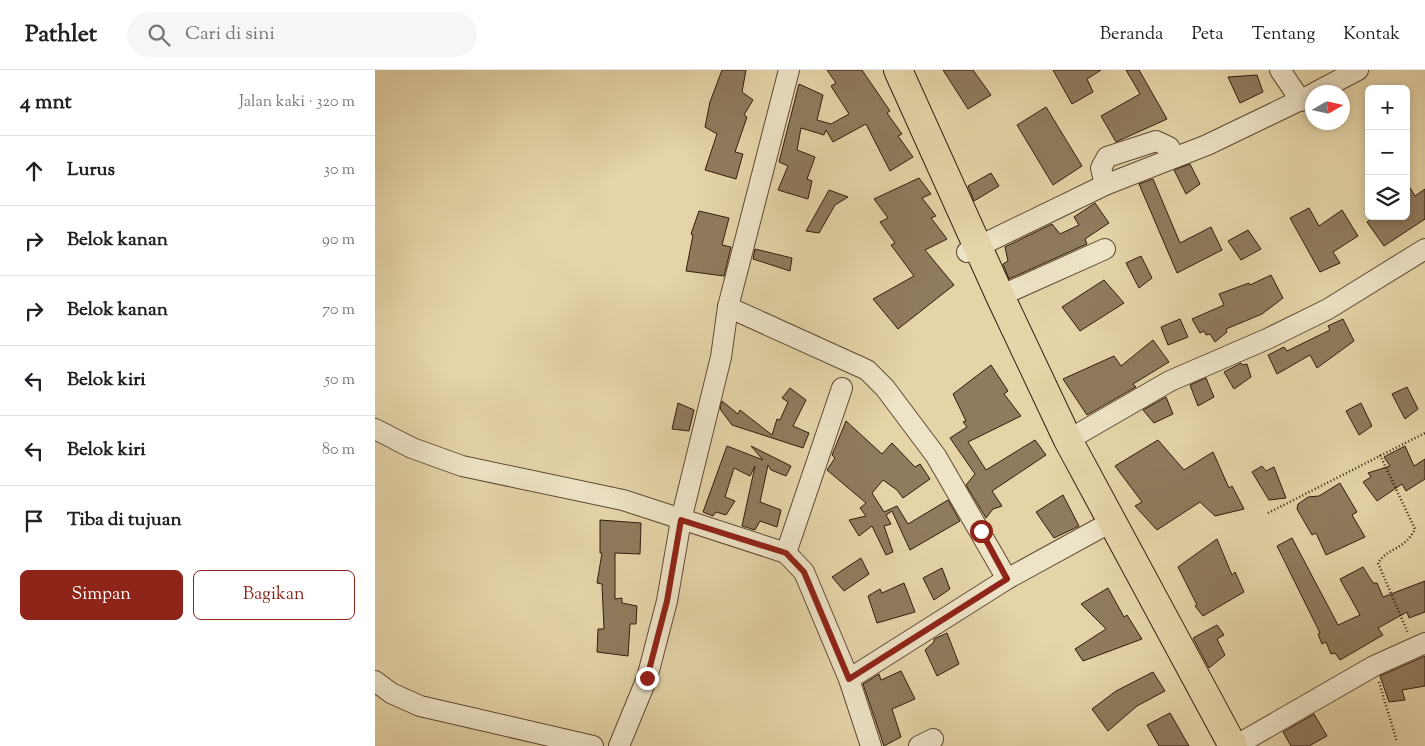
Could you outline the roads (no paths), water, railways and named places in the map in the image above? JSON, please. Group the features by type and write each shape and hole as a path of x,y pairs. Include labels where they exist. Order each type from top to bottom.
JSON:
{"highway":[{"path":"884,70 972,250 1000,296 1068,440 1234,746"},
{"path":"898,70 972,250 1054,441 1217,746"}],"street":[{"path":"619,746 647,678 667,601 681,520 721,357 728,307 789,70"},
{"path":"1280,70 1305,92"},
{"path":"1330,85 1358,70"},
{"path":"972,250 1105,185 1207,145 1305,98"},
{"path":"1000,296 1105,249"},
{"path":"1068,440 1170,381 1267,339 1328,309 1425,249"},
{"path":"728,307 867,370 885,388 936,456 1007,579"},
{"path":"786,553 842,388"},
{"path":"375,429 412,448 463,466 623,500 786,553 804,572 849,679 871,746"},
{"path":"849,679 1007,579 1100,528"},
{"path":"1234,746 1374,666 1420,645"},
{"path":"375,681 391,693 419,706 593,746"}]}
